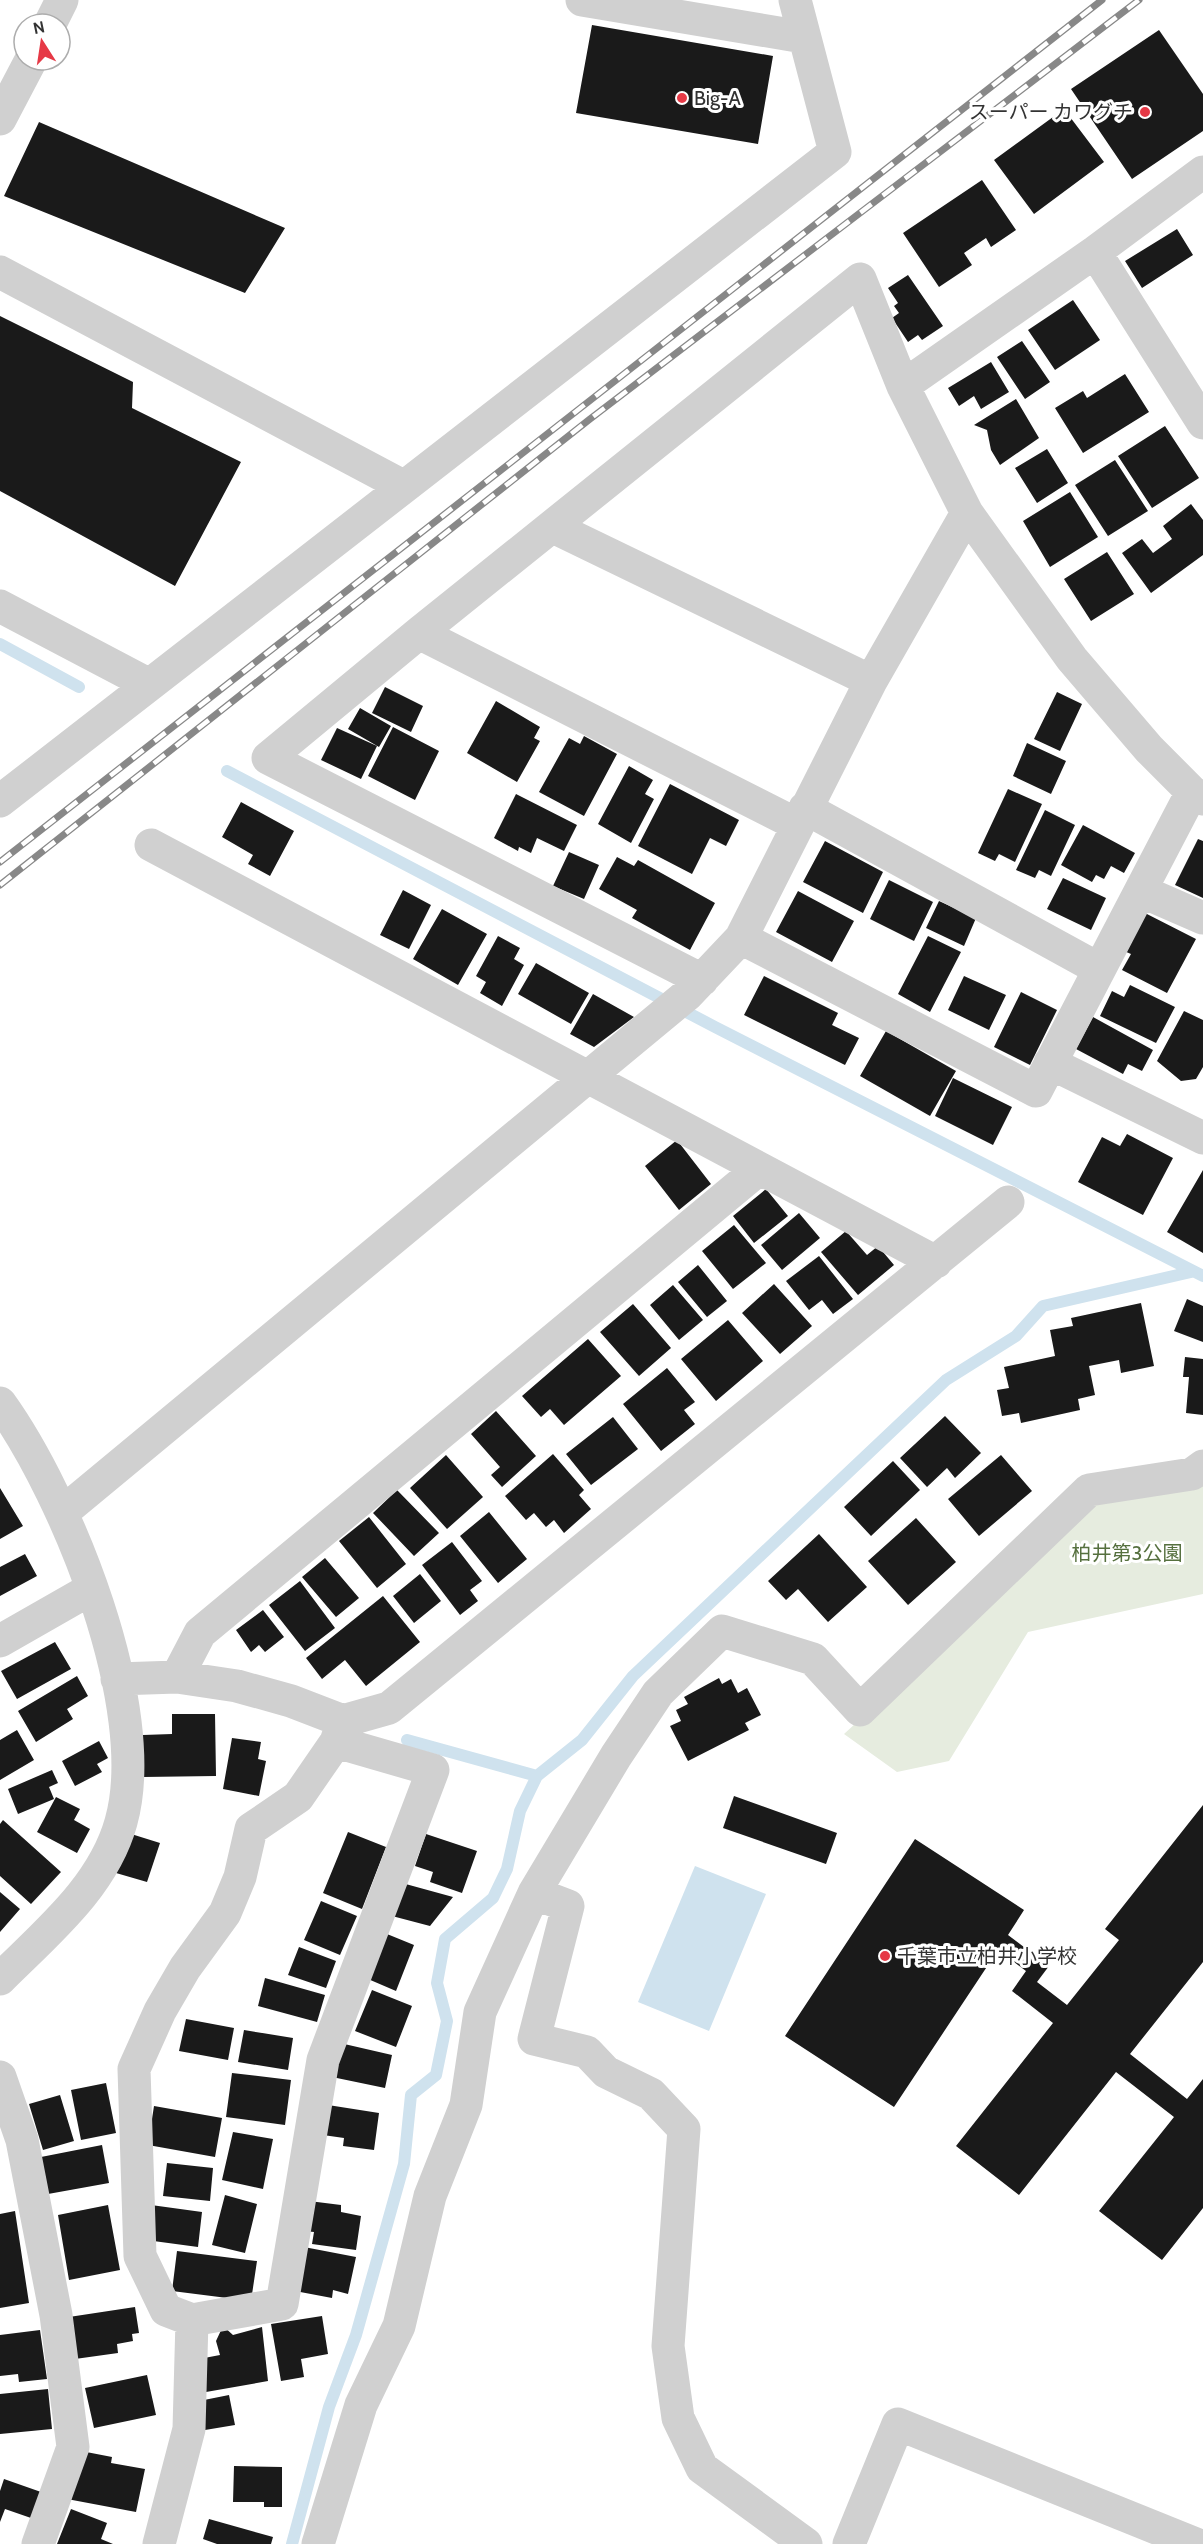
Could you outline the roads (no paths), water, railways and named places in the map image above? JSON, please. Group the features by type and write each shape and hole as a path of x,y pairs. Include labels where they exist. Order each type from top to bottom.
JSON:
{"street":[{"path":"582,0 803,37"},
{"path":"0,801 835,152 795,0"},
{"path":"4,104 24,72"},
{"path":"903,386 1095,252 1203,172"},
{"path":"1095,252 1203,423"},
{"path":"0,272 403,486"},
{"path":"695,987 268,758 419,633 860,279 903,386 967,513 1072,659 1149,749 1198,795 1141,891 1036,1091 741,938"},
{"path":"63,1512 655,1021 695,987 741,938 871,681 967,513"},
{"path":"553,527 871,681"},
{"path":"0,606 148,684"},
{"path":"419,633 801,816 1099,969"},
{"path":"151,845 936,1262"},
{"path":"1141,891 1203,918"},
{"path":"1050,1063 1203,1138"},
{"path":"177,1677 200,1632 759,1168"},
{"path":"117,1680 177,1677 237,1686 291,1701 339,1731 433,1770 323,2060 282,2304 192,2320 166,2310 140,2256 134,2069 160,2011 185,1968 225,1913 240,1877 251,1829 298,1797 339,1731 389,1708 1008,1202"},
{"path":"0,1979 72,1906 103,1864 121,1823 129,1777 126,1724 117,1680 91,1589 63,1512 6,1422"},
{"path":"318,2544 361,2405 399,2325 430,2196 466,2105 480,2012 534,1893 616,1756 658,1693 722,1631 813,1659 860,1710 1089,1490 1192,1474 1203,1466"},
{"path":"0,1641 91,1589"},
{"path":"534,1893 568,1906 534,2039 587,2052 606,2072 651,2094 684,2129 668,2346 678,2418 702,2468 806,2544"},
{"path":"0,2077 21,2140 54,2304 73,2447 38,2544"},
{"path":"159,2544 189,2429 192,2320"},
{"path":"849,2544 898,2424 1185,2542"}],"water":[{"path":"695,1866 766,1894 709,2031 638,2002"}],"waterway":[{"path":"0,644 79,687"},
{"path":"227,771 715,1027 1203,1276"},
{"path":"292,2544 329,2407 356,2335 404,2164 411,2095 436,2075 447,2021 437,1983 445,1939 493,1898 507,1869 520,1811 537,1776 582,1740 633,1676 946,1380 1016,1336 1043,1306 1191,1272"},
{"path":"407,1740 537,1776"}],"railway":[{"path":"0,862 1102,0"},
{"path":"0,885 590,419 1139,0"}],"place":[{"name":"Big-A","path":"682,98"},
{"name":"スーパー カワグチ","path":"1145,112"},
{"name":"千葉市立柏井小学校","path":"885,1956"}],"park label":[{"name":"柏井第3公園","path":"1127,1553"}]}
